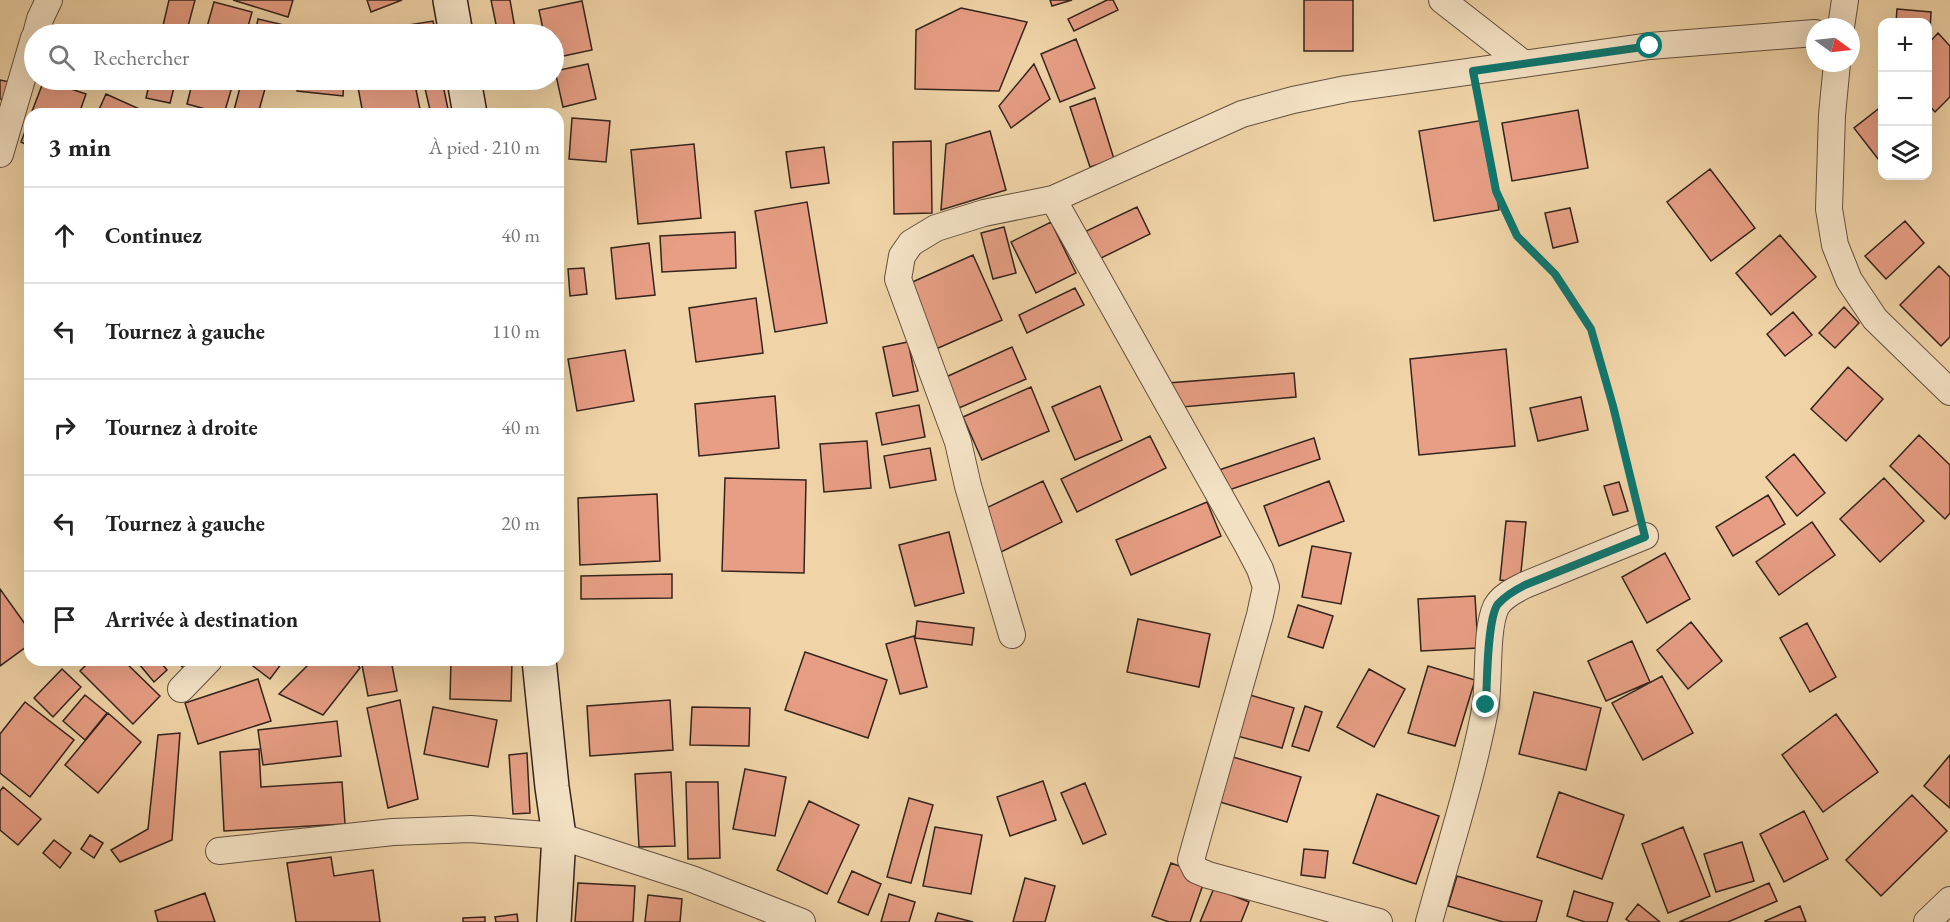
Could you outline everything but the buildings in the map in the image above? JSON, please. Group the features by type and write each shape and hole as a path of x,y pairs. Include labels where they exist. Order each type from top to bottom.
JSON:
{"street":[{"path":"39,24 49,0"},
{"path":"450,0 454,24"},
{"path":"1442,0 1524,64"},
{"path":"1842,18 1845,0"},
{"path":"1012,635 968,486 958,442 898,279 902,256 911,243 936,228 984,213 1053,199 1242,114 1293,100 1346,89 1650,46 1806,34"},
{"path":"1836,72 1832,115 1829,209 1835,245 1849,280 1875,319 1950,392"},
{"path":"0,154 24,73"},
{"path":"466,90 469,108"},
{"path":"1053,199 1248,546 1266,587 1191,860 1196,870 1208,875 1378,922"},
{"path":"1429,922 1479,742 1486,705 1491,626 1497,605 1509,593 1525,585 1645,537"},
{"path":"181,689 203,666"},
{"path":"540,666 559,836 554,922"},
{"path":"219,851 393,832 471,829 559,836 692,879 802,922"},
{"path":"1927,922 1950,900"}],"path":[{"path":"1473,71 1496,191 1517,236 1555,274 1591,329 1613,406 1645,537"}],"route":[{"path":"1486,705 1491,626 1497,605 1509,593 1525,585 1645,537 1613,406 1591,329 1555,274 1517,236 1496,191 1473,71 1650,46"}]}
